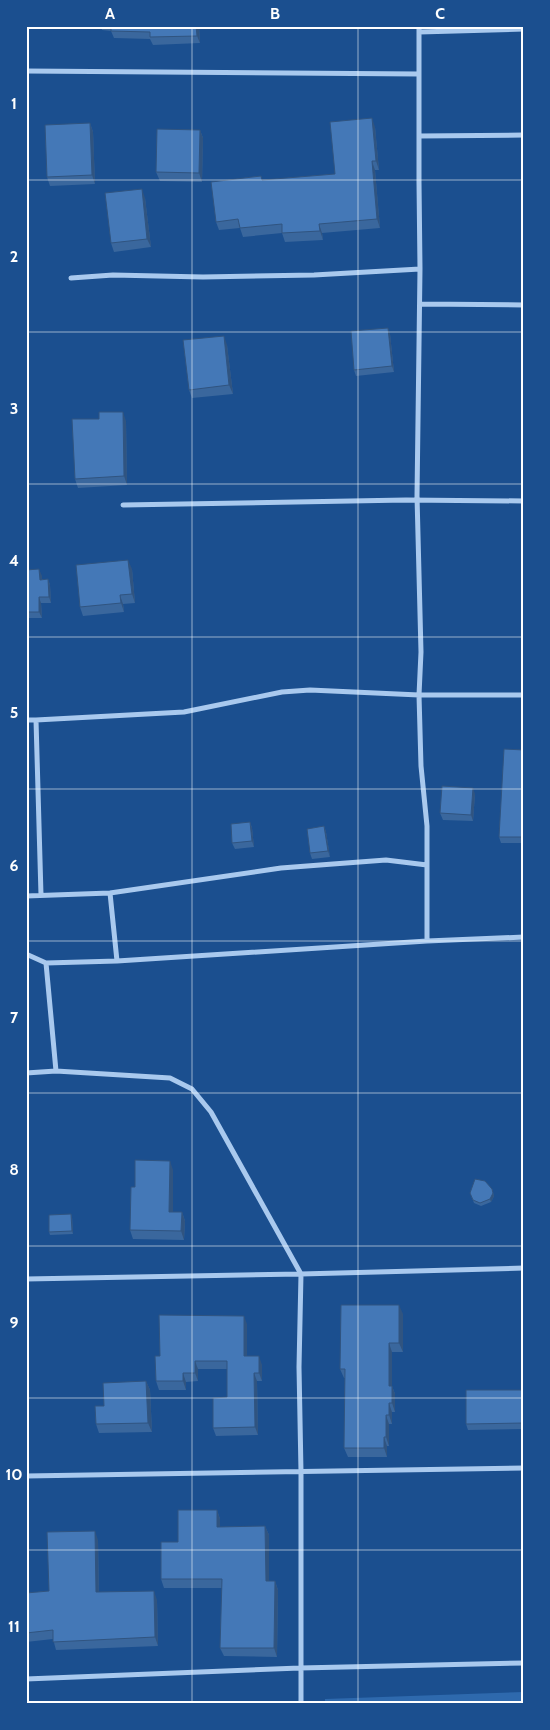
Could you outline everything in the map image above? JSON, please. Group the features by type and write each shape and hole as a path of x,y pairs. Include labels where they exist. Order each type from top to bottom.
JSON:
{"street":[{"path":"427,941 427,826 421,766 419,696 421,652 418,501 420,304 419,29 524,29"},
{"path":"26,71 419,74"},
{"path":"419,136 524,136"},
{"path":"71,278 113,275 202,277 314,275 420,269"},
{"path":"420,304 524,305"},
{"path":"123,505 524,501"},
{"path":"26,720 184,712 291,691 310,690 419,696 524,695"},
{"path":"36,720 41,895"},
{"path":"26,896 110,893 281,868 386,860 428,864"},
{"path":"110,893 118,961"},
{"path":"26,954 46,963 118,961 427,941 524,937"},
{"path":"46,963 56,1071"},
{"path":"26,1073 56,1071 170,1078 192,1088 211,1112 301,1274 301,1704"},
{"path":"26,1279 524,1268"},
{"path":"26,1476 524,1468"},
{"path":"26,1679 300,1668 524,1663"}],"shaded area":[{"path":"524,1692 524,1704 325,1704 325,1699"}],"building":[{"path":"111,26 196,26 197,36 150,37 150,32 111,31"},
{"path":"372,118 376,161 372,161 377,219 319,224 320,231 282,233 282,224 240,228 238,219 216,222 211,182 261,176 262,180 335,174 330,122"},
{"path":"90,123 92,175 47,177 45,125"},
{"path":"157,129 200,130 199,173 156,172"},
{"path":"142,189 147,239 111,243 105,193"},
{"path":"523,223 524,247 522,247"},
{"path":"388,328 392,366 354,370 351,331"},
{"path":"224,336 229,385 189,390 183,340"},
{"path":"99,412 123,412 124,476 75,479 72,419 99,419"},
{"path":"128,560 132,594 120,595 121,603 80,607 76,565"},
{"path":"39,569 40,580 48,579 49,597 39,597 39,612 26,612 26,570"},
{"path":"504,749 524,750 524,837 499,837"},
{"path":"442,786 473,788 471,815 440,813"},
{"path":"250,822 252,841 232,843 231,824"},
{"path":"324,826 328,851 310,853 307,829"},
{"path":"135,1160 170,1161 169,1212 182,1212 181,1231 130,1230 131,1187 135,1187"},
{"path":"475,1179 485,1181 492,1189 493,1193 490,1199 480,1203 473,1200 470,1193"},
{"path":"71,1214 72,1231 49,1232 49,1215"},
{"path":"341,1305 399,1305 399,1343 389,1343 389,1386 392,1386 392,1403 389,1403 389,1415 386,1415 384,1448 344,1448 345,1369 340,1369"},
{"path":"159,1315 244,1316 244,1356 259,1356 259,1373 254,1373 255,1427 213,1428 213,1398 227,1397 227,1361 195,1361 195,1373 183,1373 183,1381 156,1381 155,1356 160,1356"},
{"path":"146,1381 148,1423 96,1424 95,1406 104,1406 103,1383"},
{"path":"466,1390 524,1390 524,1423 466,1424"},
{"path":"178,1510 217,1510 217,1527 265,1526 266,1581 275,1581 274,1648 220,1648 222,1579 161,1579 161,1542 178,1542"},
{"path":"95,1531 96,1592 154,1591 155,1637 53,1642 53,1630 26,1633 26,1593 49,1591 47,1532"}]}
